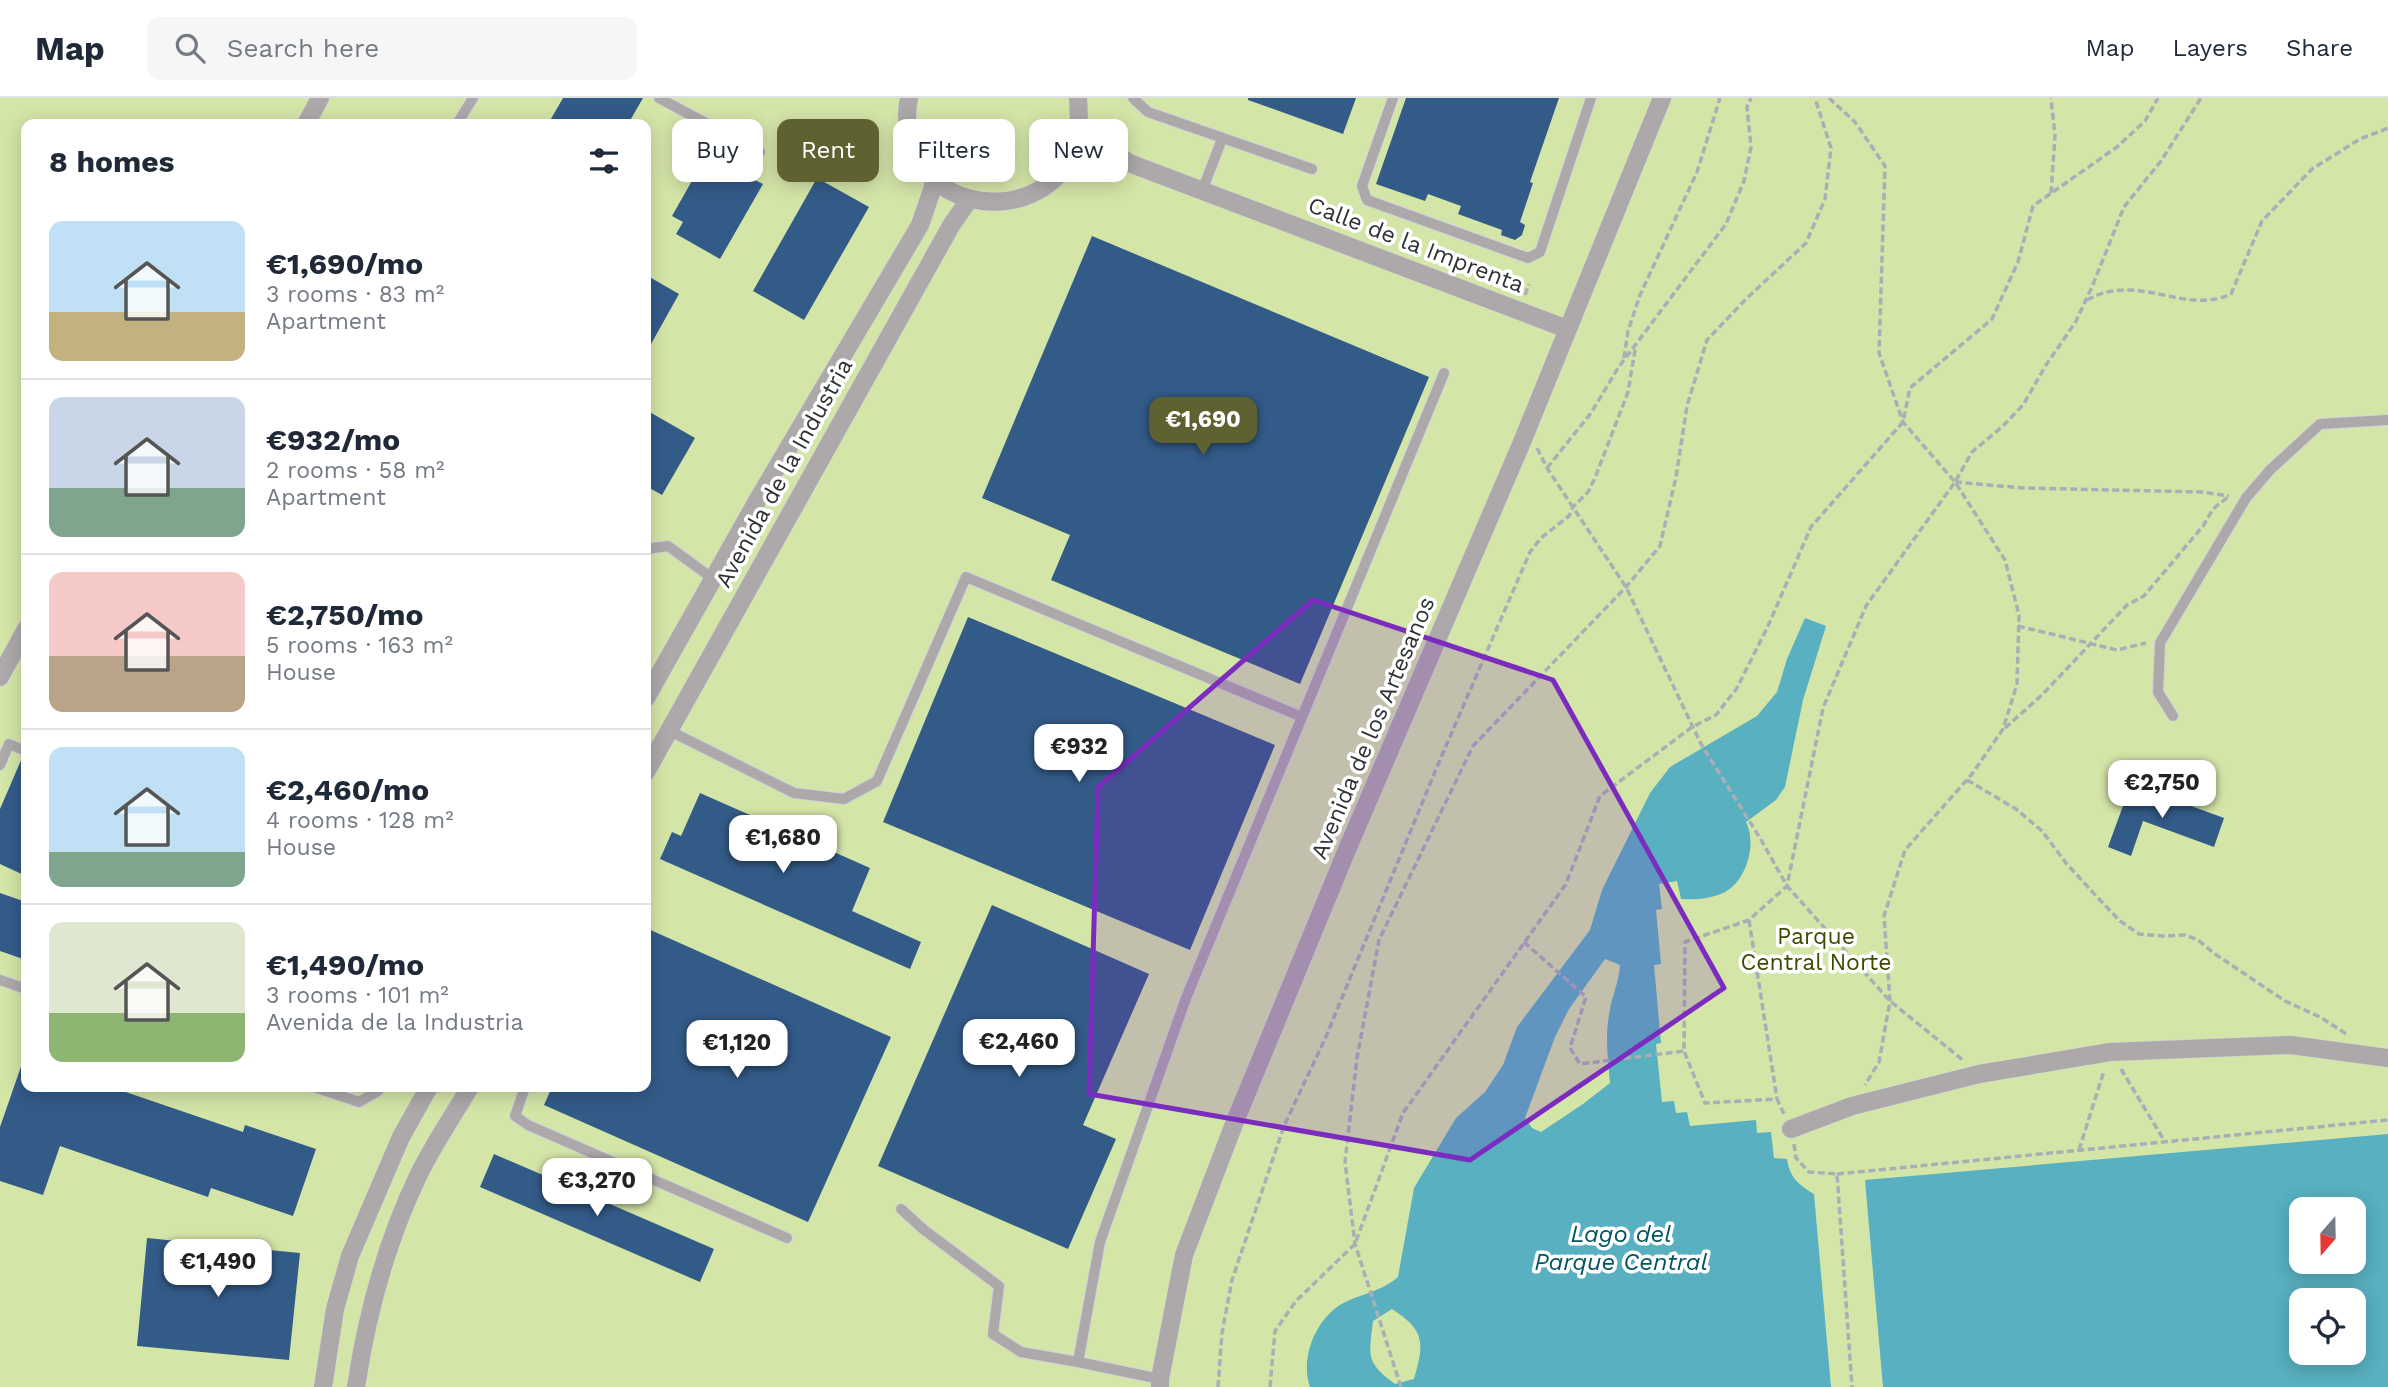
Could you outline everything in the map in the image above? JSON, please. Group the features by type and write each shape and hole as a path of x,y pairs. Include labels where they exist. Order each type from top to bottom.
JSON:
{"street":[{"path":"309,119 320,98"},
{"path":"1077,98 1078,119"},
{"name":"Avenida de los Artesanos","path":"1160,1383 1184,1255 1234,1124 1346,852 1522,442 1662,98"},
{"name":"Calle de la Imprenta","path":"1129,163 1567,329"},
{"name":"Avenida de la Industria","path":"651,689 712,578 920,225 935,182"},
{"path":"936,182 969,200 995,204 1021,199 1049,182"},
{"name":"Avenida de la Industria","path":"651,762 952,224 969,200"},
{"path":"0,677 21,638"},
{"path":"1791,1129 1852,1106 1979,1074 2110,1052 2291,1045 2388,1058"},
{"path":"323,1387 335,1308 350,1256 401,1137 426,1092"},
{"path":"356,1387 365,1329 381,1266 418,1175 467,1092"}],"lane":[{"path":"460,119 473,98"},
{"path":"659,98 698,119"},
{"path":"1133,98 1148,112 1312,169"},
{"path":"1393,98 1362,186 1367,200 1528,258 1539,251 1591,98"},
{"path":"1202,191 1222,139"},
{"path":"1078,1362 1100,1242 1186,998 1444,373"},
{"path":"2173,716 2158,692 2160,643 2246,498 2270,470 2320,425 2388,421"},
{"path":"651,548 668,546 712,578"},
{"path":"667,730 794,793 844,799 877,781 966,577 1303,717"},
{"path":"0,765 9,744 21,749"},
{"path":"0,980 21,987"},
{"path":"329,1092 359,1102 377,1092"},
{"path":"523,1092 515,1116 528,1125 787,1238"},
{"path":"901,1209 999,1286 993,1334 1021,1352 1078,1362 1160,1383"}],"path":[{"path":"1623,360 1628,331 1640,295 1697,172 1720,98"},
{"path":"1547,468 1591,413 1623,360 1727,224 1744,181 1751,147 1747,107 1751,98"},
{"path":"1401,1387 1355,1244 1345,1162 1357,1058 1379,940 1472,746 1626,587 1660,546 1676,477 1686,406 1707,340 1806,243 1825,199 1832,148 1815,98"},
{"path":"1829,98 1854,122 1885,166 1879,353 1903,422 1955,482 2005,560 2019,615 2017,684 2003,729"},
{"path":"2051,194 2055,136 2052,98"},
{"path":"1270,1387 1275,1331 1296,1301 1355,1244 1403,1112 1566,884 1600,796 1692,727 1716,715 1737,688 1768,626 1811,527 1903,422 1910,388 1992,319 2018,262 2033,206 2117,147 2145,121 2158,98"},
{"path":"1777,1099 1705,1102 1684,1051 1685,942 1749,920 1787,886 1823,708 1866,606 1955,482 1972,452 2002,428 2024,405 2046,365 2075,323 2123,206 2161,161 2201,98"},
{"path":"2085,301 2100,293 2131,289 2200,301 2218,300 2231,294 2262,221 2312,169 2360,139 2388,128"},
{"path":"1218,1387 1222,1333 1232,1280 1284,1126 1325,1040 1439,762 1527,559 1541,538 1562,523 1588,492 1595,478 1628,392 1636,344"},
{"path":"1522,442 1538,449 1547,468 1626,587 1701,744 1787,886 1890,1001 1979,1074"},
{"path":"1955,482 2022,488 2202,492 2246,498"},
{"path":"1852,1106 1879,1062 1890,1001 1884,916 1905,850 1967,780 2003,729 2042,695 2127,606 2144,596 2203,526 2213,509 2230,496"},
{"path":"2018,626 2117,650 2146,643 2164,635"},
{"path":"1967,780 2016,809 2042,831 2066,863 2120,921 2140,934 2185,935 2198,940 2285,1001 2346,1033 2360,1054"},
{"path":"1749,920 1777,1099 1791,1129 1796,1158 1809,1172 1837,1174 2388,1120"},
{"path":"1524,942 1586,997 1570,1048 1580,1064 1684,1051"},
{"path":"2110,1052 2165,1142"},
{"path":"2079,1150 2110,1052"},
{"path":"1837,1174 1852,1387"}],"highlighted area":[{"path":"1313,600 1553,680 1724,988 1470,1160 1089,1094 1098,787"}],"green space":[{"name":"Parque Central Norte","path":"0,98 2388,98 2388,1387 0,1387"}],"water":[{"name":"Lago del Parque Central","path":"1805,618 1826,626 1803,700 1785,787 1776,800 1746,822 1750,850 1739,879 1725,892 1698,899 1681,899 1677,881 1659,884 1662,909 1656,910 1661,964 1654,965 1661,1043 1656,1044 1662,1102 1674,1101 1676,1113 1687,1112 1690,1126 1756,1120 1757,1133 1771,1132 1774,1158 1787,1159 1796,1180 1814,1194 1831,1387 1310,1387 1307,1365 1317,1331 1323,1321 1340,1305 1398,1277 1414,1188 1456,1118 1485,1092 1503,1065 1517,1027 1590,930 1602,890 1650,793 1670,767 1757,716 1777,692 1787,659","holes":["1605,959 1620,965 1608,1024 1610,1083 1541,1132 1532,1128 1525,1118 1555,1037 1569,1009","1392,1309 1411,1324 1420,1339 1420,1356 1414,1379 1395,1384 1378,1370 1370,1351 1373,1321"]},
{"path":"2388,1134 2388,1387 1883,1387 1865,1180"}],"building":[{"path":"563,98 643,98 631,119 551,119"},
{"path":"1248,98 1356,98 1343,134"},
{"path":"1406,98 1559,98 1530,182 1533,183 1520,222 1525,225 1522,235 1515,240 1501,235 1502,230 1458,214 1461,206 1428,194 1425,201 1376,184"},
{"path":"691,182 763,184 720,259 676,234 683,222 672,216"},
{"path":"815,182 824,182 869,207 804,320 753,291"},
{"path":"1092,236 1429,377 1300,684 1051,580 1070,535 982,498"},
{"path":"651,278 679,294 651,344"},
{"path":"651,413 695,438 662,495 651,489"},
{"path":"968,617 1275,745 1190,950 883,822"},
{"path":"21,760 21,874 0,864 0,809"},
{"path":"2131,784 2224,818 2214,847 2143,821 2131,856 2108,847"},
{"path":"700,793 870,868 852,911 921,942 910,969 660,859 672,832 681,836"},
{"path":"0,893 21,900 21,958 0,951"},
{"path":"992,905 1149,974 1083,1125 1116,1139 1068,1249 878,1166"},
{"path":"651,930 891,1037 808,1222 544,1105 550,1092 651,1092"},
{"path":"21,1067 21,1092 126,1092 243,1132 245,1125 316,1149 293,1216 211,1188 208,1197 60,1146 43,1195 0,1181 0,1127"},
{"path":"494,1154 714,1249 700,1282 480,1187"},
{"path":"147,1238 300,1253 289,1360 137,1346"}]}
